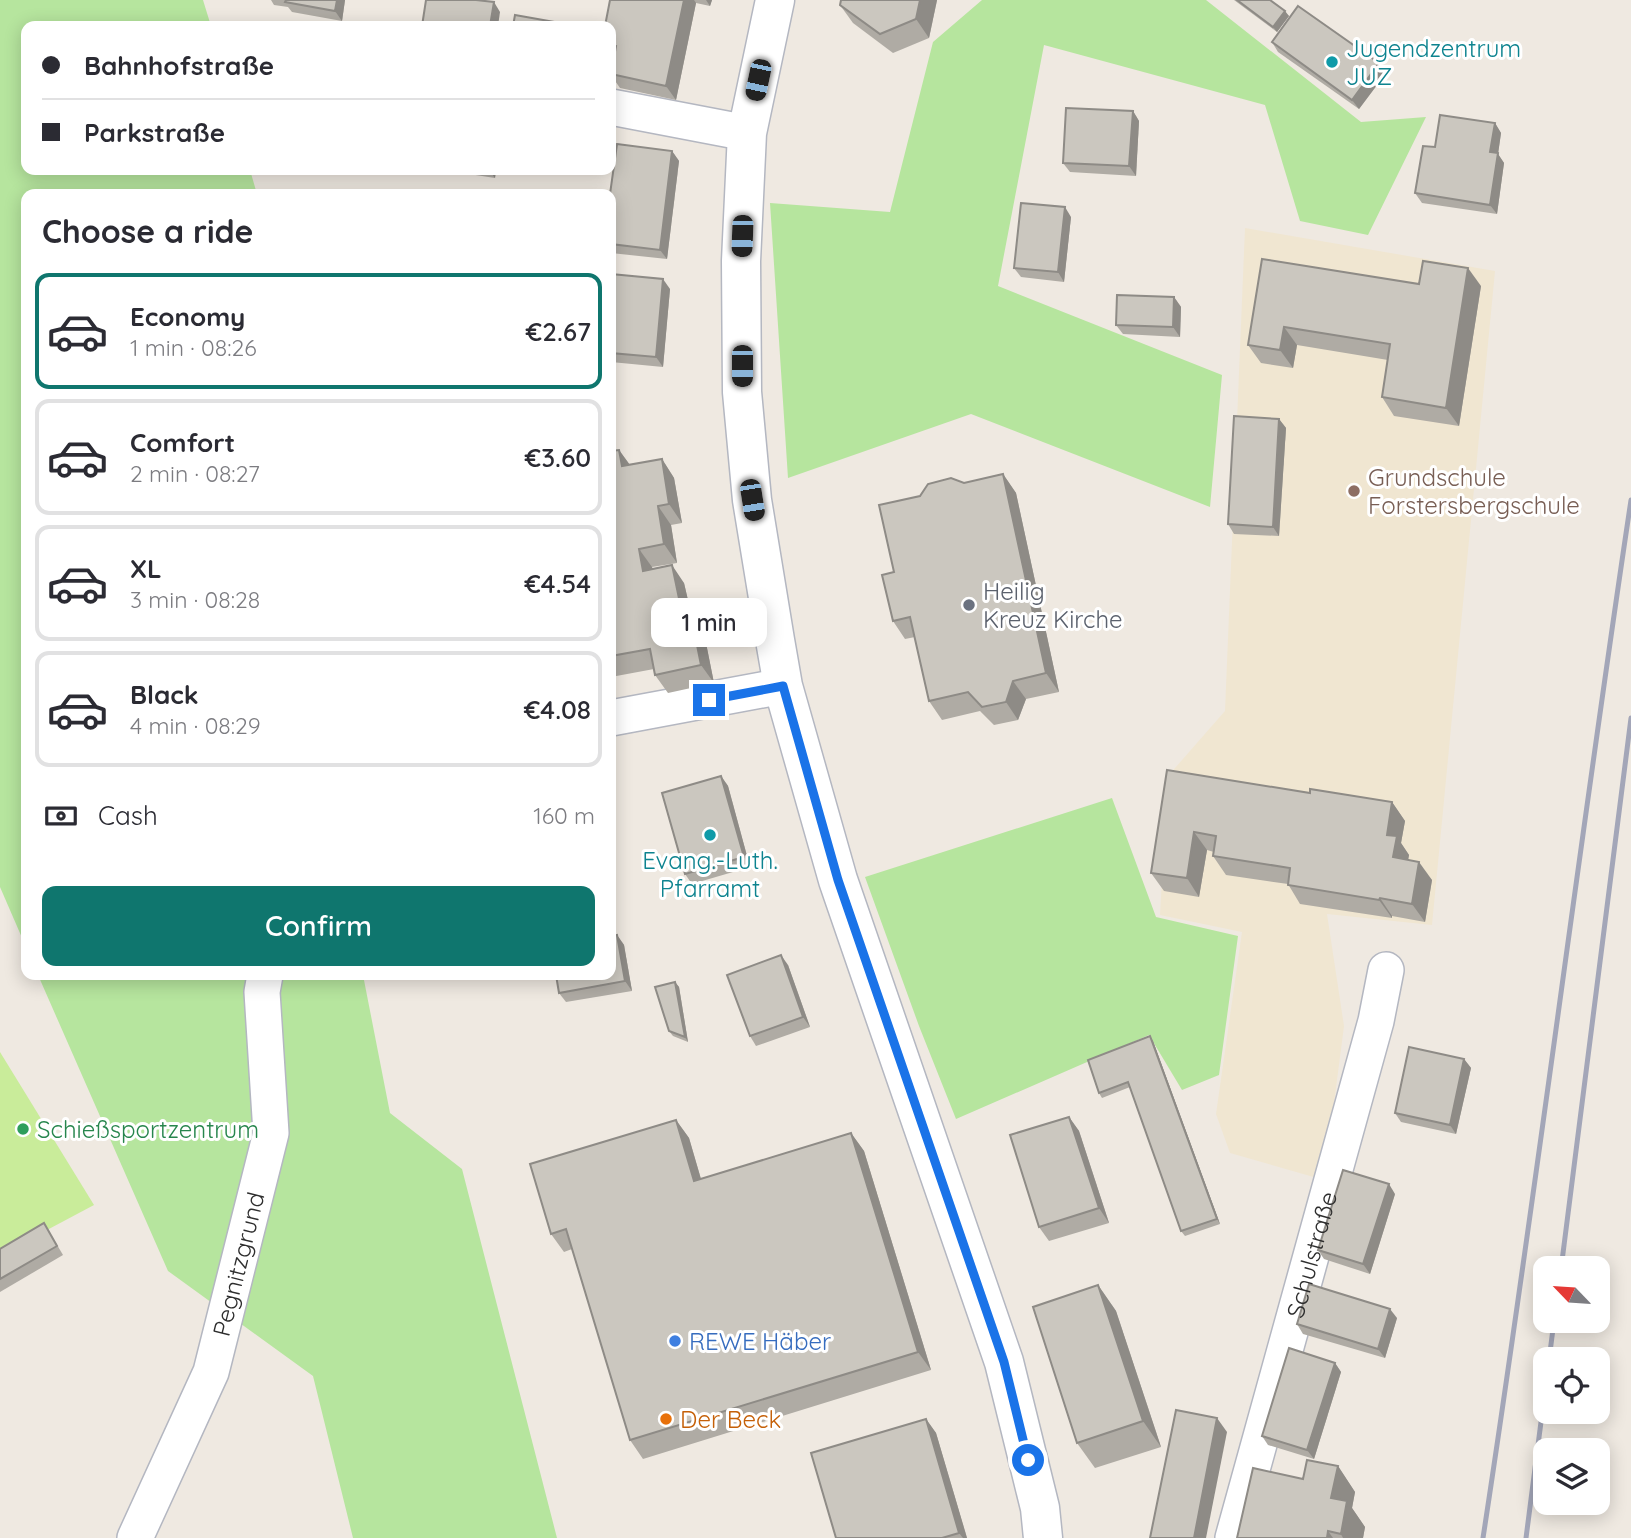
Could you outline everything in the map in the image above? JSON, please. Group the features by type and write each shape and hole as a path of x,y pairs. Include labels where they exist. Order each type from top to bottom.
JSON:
{"main road":[{"path":"775,0 747,133 741,261 742,392 752,500 783,686 838,880 1004,1362 1040,1508 1043,1538"}],"street":[{"path":"616,108 747,133"},
{"path":"616,717 783,686"},
{"name":"Schulstraße","path":"1233,1538 1376,1021 1386,970"},
{"name":"Pegnitzgrund","path":"135,1538 211,1372 271,1133 262,992 264,980"}],"shaded area":[{"name":"Grundschule Forstersbergschule","path":"1245,228 1495,271 1432,925 1327,914 1344,1026 1324,1180 1230,1153 1216,1114 1242,932 1160,915 1168,776 1225,711"}],"green space":[{"path":"0,0 203,0 209,21 21,21 21,175 251,175 256,189 21,189 21,935 0,887"},
{"path":"982,0 1206,0 1361,122 1426,117 1368,235 1300,221 1265,105 1044,45 998,286 1222,375 1210,507 971,414 788,478 770,203 890,212 933,42"},
{"path":"1112,798 1156,917 1238,936 1219,1075 1182,1090 1149,1035 956,1119 865,877"},
{"path":"40,980 364,980 390,1113 462,1169 557,1538 353,1538 313,1376 168,1271"},
{"name":"Schießsportzentrum","path":"0,1052 94,1205 0,1255"}],"building":[{"path":"337,0 335,11 285,2"},
{"path":"426,0 494,2 491,21 423,21"},
{"path":"610,0 684,0 666,86 616,75 616,21 606,21"},
{"path":"841,0 920,0 916,19 880,34 840,5"},
{"path":"1237,0 1270,0 1285,11 1273,27"},
{"name":"Jugendzentrum JUZ","path":"1298,6 1379,63 1352,100 1272,42"},
{"path":"515,15 549,21 514,21"},
{"path":"1066,108 1133,111 1129,166 1063,163"},
{"path":"1440,115 1495,123 1490,152 1498,153 1490,205 1415,193 1423,146 1435,147"},
{"path":"617,144 672,151 660,250 616,245 616,189 611,189 613,175 616,175"},
{"path":"1021,203 1065,207 1058,272 1014,268"},
{"path":"1262,259 1419,284 1423,261 1468,268 1446,408 1382,397 1390,344 1284,327 1280,350 1248,345"},
{"path":"616,274 663,279 656,357 616,353"},
{"path":"1117,295 1174,297 1173,327 1116,325"},
{"path":"1234,416 1279,419 1273,527 1228,524"},
{"path":"616,450 619,450 622,466 662,459 669,504 658,506 664,544 639,549 643,571 672,565 685,627 693,625 701,665 655,675 650,649 616,655"},
{"name":"Heilig Kreuz Kirche","path":"1003,474 1046,673 1013,681 1006,702 982,707 968,692 929,701 910,617 893,621 882,575 894,572 879,505 920,496 928,484 951,478 964,483"},
{"path":"1167,770 1310,793 1310,789 1392,802 1387,835 1397,836 1393,857 1419,862 1412,904 1288,885 1290,868 1213,856 1216,836 1194,832 1187,878 1151,873"},
{"name":"Evang.-Luth. Pfarramt","path":"721,776 744,857 685,874 662,793"},
{"path":"616,935 625,981 559,993 557,980 616,980"},
{"path":"781,955 803,1017 750,1036 727,975"},
{"path":"675,982 685,1037 669,1031 655,987"},
{"path":"1150,1036 1217,1219 1181,1231 1128,1082 1099,1093 1088,1060"},
{"path":"1409,1047 1464,1059 1450,1125 1395,1113"},
{"path":"1069,1117 1099,1208 1039,1227 1010,1135"},
{"path":"676,1120 694,1181 851,1133 918,1352 630,1440 566,1229 551,1234 530,1164"},
{"path":"1343,1170 1389,1184 1363,1264 1318,1250"},
{"path":"44,1223 57,1246 0,1279 0,1249"},
{"path":"1309,1284 1390,1309 1378,1349 1297,1324"},
{"path":"1098,1285 1143,1421 1077,1443 1033,1307"},
{"path":"1289,1348 1335,1363 1307,1450 1262,1436"},
{"path":"1176,1410 1217,1418 1194,1538 1150,1538"},
{"path":"926,1419 959,1533 942,1538 836,1538 811,1453"},
{"path":"1307,1460 1338,1466 1331,1498 1347,1501 1341,1534 1328,1531 1327,1538 1237,1538 1253,1468 1303,1479"}],"railway":[{"path":"1483,1538 1631,500"},
{"path":"1563,1256 1631,718"},
{"path":"1551,1347 1552,1334"},
{"path":"1526,1538 1541,1424"}],"place":[{"name":"Jugendzentrum JUZ","path":"1332,62"},
{"name":"Grundschule Forstersbergschule","path":"1354,491"},
{"name":"Heilig Kreuz Kirche","path":"969,605"},
{"name":"Evang.-Luth. Pfarramt","path":"710,835"},
{"name":"Schießsportzentrum","path":"23,1129"},
{"name":"REWE Häber","path":"675,1341"},
{"name":"Der Beck","path":"666,1419"}],"route":[{"path":"709,700 783,686 838,880 1004,1362 1028,1460"}]}
